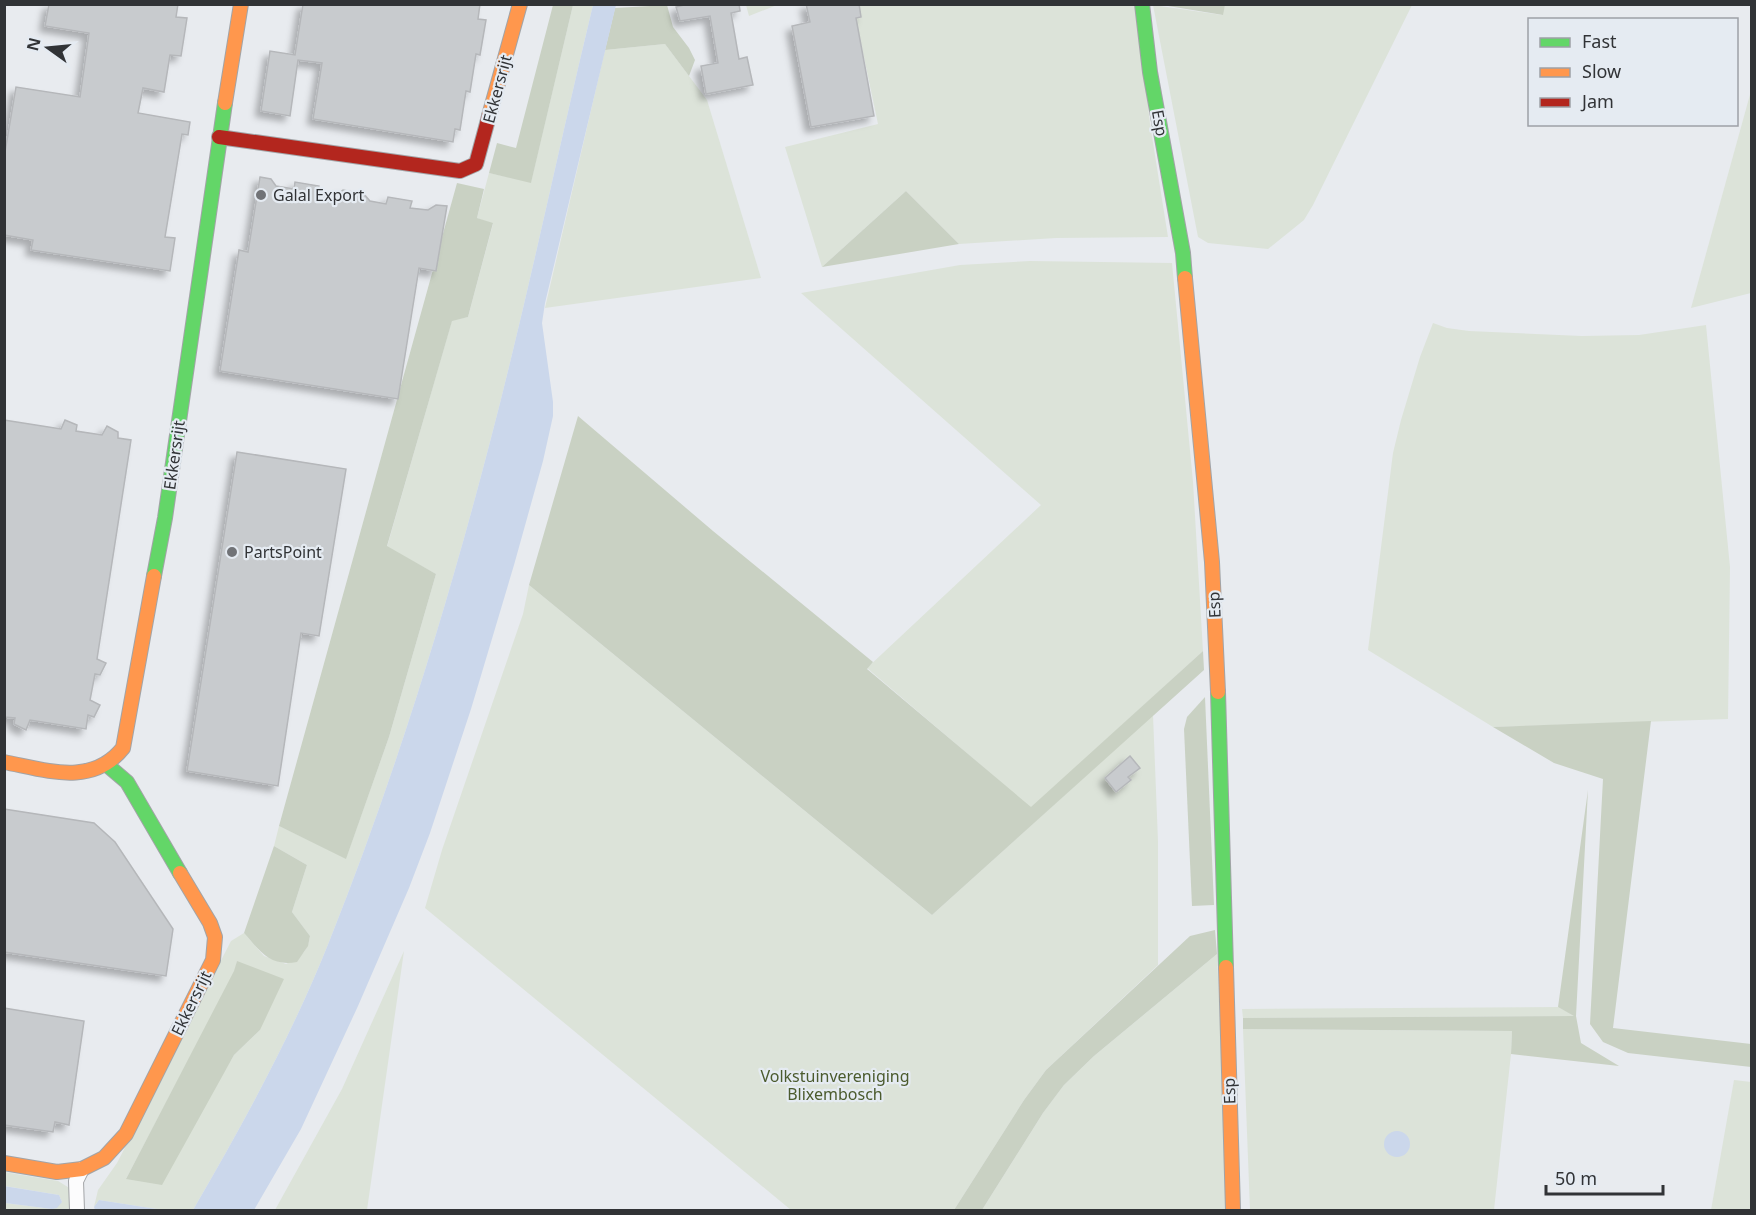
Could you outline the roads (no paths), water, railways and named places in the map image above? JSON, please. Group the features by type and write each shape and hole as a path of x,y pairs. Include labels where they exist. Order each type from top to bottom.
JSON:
{"street":[{"name":"Ekkersrijt","path":"4,1163 57,1172 82,1170 104,1158 126,1134 213,960 215,937 210,923 127,782 107,765 117,758 123,748 165,518 219,137 241,4"},
{"name":"Ekkersrijt","path":"219,137 460,171 476,164 520,4"},
{"name":"Esp","path":"1142,4 1150,72 1183,253 1212,562 1218,684 1233,1210"},
{"path":"4,762 73,773 92,771 107,765"},
{"path":"77,1210 76,1181 82,1170"}],"water":[{"path":"593,5 616,5 545,303 542,323 553,416 514,565 471,709 430,833 358,1006 301,1129 254,1210 193,1210 248,1112 315,977 353,881 397,757 437,631 490,442"},
{"path":"1397,1131 1406,1135 1410,1144 1406,1153 1397,1157 1388,1153 1384,1144 1388,1135"},
{"path":"4,1186 59,1195 62,1202 57,1208 52,1209 5,1203"},
{"path":"99,1200 163,1210 95,1210 94,1207"}],"place":[{"name":"Galal Export","path":"261,195"},
{"name":"PartsPoint","path":"232,552"}],"park label":[{"name":"Volkstuinvereniging Blixembosch","path":"835,1085"}]}
